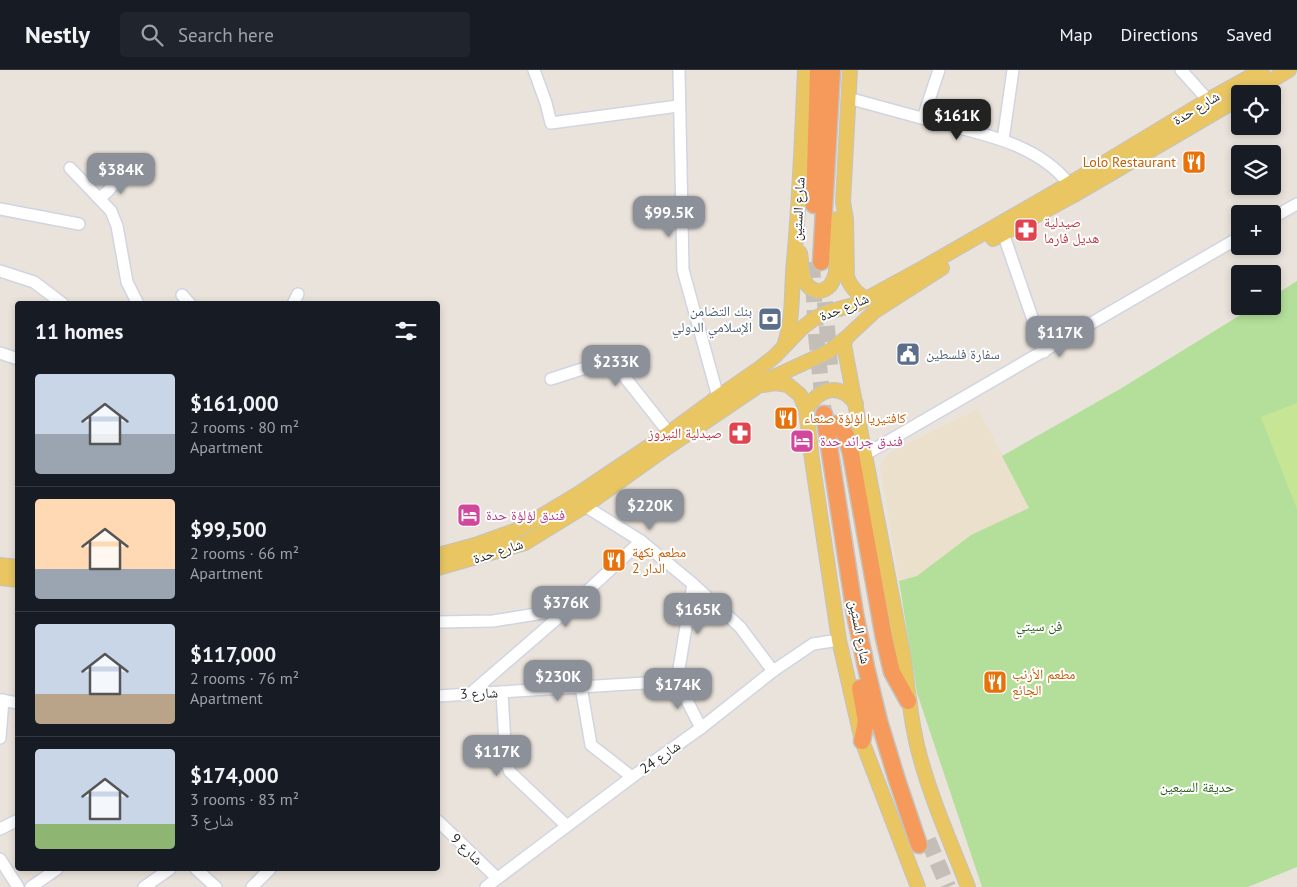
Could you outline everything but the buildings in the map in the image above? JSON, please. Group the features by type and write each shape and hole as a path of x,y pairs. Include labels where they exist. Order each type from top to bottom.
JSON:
{"highway":[{"name":"شارع الستين","path":"818,70 816,262 832,70"},
{"name":"شارع الستين","path":"830,420 866,610 888,713 924,842"},
{"path":"862,742 866,721 865,709 820,452 830,420 846,435 884,638 892,672 908,701"}],"main road":[{"name":"شارع الستين","path":"784,346 791,320 794,259 797,240 805,70"},
{"path":"850,70 843,202 846,219 847,277 850,285 856,292 866,299"},
{"name":"شارع حدة","path":"440,554 475,545 517,530 543,515 670,433 760,368 814,318 866,299 1069,184 1208,100 1262,70"},
{"path":"1263,85 1289,70"},
{"name":"شارع حدة","path":"440,567 525,543 585,506 759,385 786,370 828,352 875,311 926,277 1074,195 1231,103"},
{"path":"797,240 804,280 807,286 817,291 827,288 834,280 836,272 837,220 843,202"},
{"path":"846,338 844,345 903,654 908,701 919,754 968,887"},
{"path":"759,385 775,383 788,385 800,395 806,409 839,640 862,742 918,887"},
{"path":"806,409 820,393 830,390 841,392 856,404"},
{"path":"543,515 552,526"},
{"path":"0,565 15,567"},
{"path":"0,578 15,580"}],"street":[{"path":"534,70 551,123 678,106"},
{"path":"678,70 683,270 718,397"},
{"path":"923,118 938,70"},
{"path":"1003,140 1013,70"},
{"path":"1181,70 1208,100"},
{"path":"848,98 1003,140 1034,155 1061,174 1069,184"},
{"path":"70,168 111,211 117,226 127,282 136,301"},
{"path":"100,198 122,173"},
{"path":"1281,213 1297,204"},
{"path":"0,209 79,224"},
{"path":"1003,233 1044,352"},
{"path":"866,454 1231,242"},
{"path":"0,270 34,282 59,301"},
{"path":"0,354 15,358"},
{"path":"551,379 612,361 670,433"},
{"path":"585,506 642,541 693,584 740,627 773,671"},
{"path":"471,693 568,609 642,541"},
{"path":"693,584 678,681 701,728"},
{"path":"440,622 493,621 547,614 568,609"},
{"name":"شارع 24","path":"486,887 632,777 701,728 773,671 813,644 839,640"},
{"name":"شارع 3","path":"440,696 678,681"},
{"path":"580,687 591,745 632,777"},
{"path":"502,692 506,762 510,772 567,826"},
{"path":"0,738 2,700 15,702"},
{"path":"0,829 15,822"},
{"name":"شارع 9","path":"440,823 498,878"},
{"path":"0,859 18,887"},
{"path":"31,887 54,871"},
{"path":"144,887 167,871"},
{"path":"198,871 216,887"},
{"path":"252,887 268,871"}],"shaded area":[{"path":"978,409 1030,508 971,535 917,576 899,581 880,465 885,457 900,447"}],"green space":[{"path":"1297,281 1297,867 1248,887 982,887 917,693 899,581 917,576 971,535 1029,508 1002,456 1120,389 1240,315 1281,315 1281,291"},
{"path":"1297,403 1297,509 1261,417"}],"tunnel":[{"path":"812,262 816,335 824,414"},
{"path":"825,302 830,365"},
{"path":"928,840 948,887"}],"place":[{"name":"Lolo Restaurant","path":"1194,162"},
{"name":"صيدلية هديل فارما","path":"1026,230"},
{"name":"بنك التضامن الإسلامي الدولي","path":"770,319"},
{"name":"سفارة فلسطين","path":"908,354"},
{"name":"كافتيريا لؤلؤة صنعاء","path":"786,418"},
{"name":"صيدلية النيروز","path":"740,433"},
{"name":"فندق جراند حدة","path":"802,441"},
{"name":"فندق لؤلؤة حدة","path":"469,515"},
{"name":"مطعم نكهة الدار 2","path":"614,560"},
{"name":"مطعم الأرنب الجائع","path":"995,682"}],"park label":[{"name":"فن سيتي","path":"1039,626"},
{"name":"حديقة السبعين","path":"1197,787"}]}
